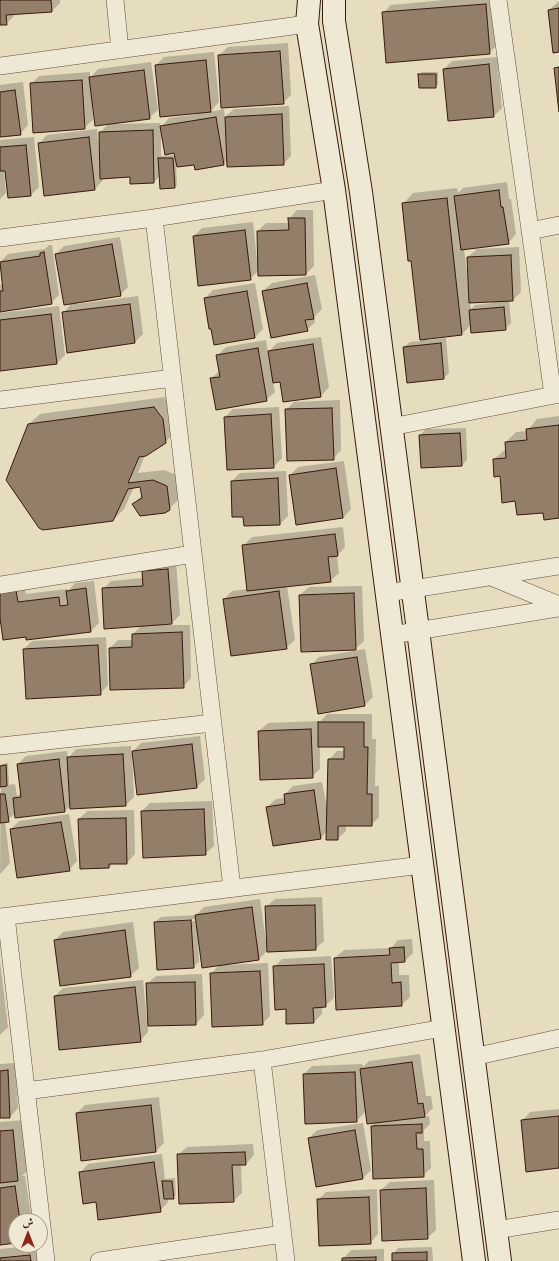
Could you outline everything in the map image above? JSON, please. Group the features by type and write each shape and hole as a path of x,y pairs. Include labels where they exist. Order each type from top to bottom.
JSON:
{"street":[{"path":"115,0 120,50"},
{"path":"309,0 307,24 334,190 474,1261"},
{"path":"334,0 334,21 361,192 500,1261"},
{"path":"391,426 556,395 530,231 498,0"},
{"path":"0,66 307,24"},
{"path":"0,238 154,218 334,190"},
{"path":"154,218 232,888"},
{"path":"530,231 559,225"},
{"path":"0,400 173,378"},
{"path":"0,585 193,554"},
{"path":"386,593 559,566"},
{"path":"491,577 559,607"},
{"path":"392,635 559,607"},
{"path":"0,746 213,723"},
{"path":"46,1261 3,916 422,865"},
{"path":"26,1091 262,1060 443,1028"},
{"path":"473,1057 559,1038"},
{"path":"262,1060 286,1261"},
{"path":"496,1230 559,1220"},
{"path":"99,1261 283,1234"}],"building":[{"path":"0,0 51,0 52,12 6,15 7,25 0,25"},
{"path":"486,4 490,54 386,63 382,12"},
{"path":"559,8 559,52 553,53 548,10"},
{"path":"280,51 284,104 221,108 218,55"},
{"path":"206,60 211,112 160,117 155,65"},
{"path":"489,64 494,117 448,121 443,69"},
{"path":"559,67 559,112 554,68"},
{"path":"144,70 150,119 95,126 89,77"},
{"path":"418,74 436,74 436,88 419,88"},
{"path":"82,80 85,129 33,133 30,83"},
{"path":"15,90 21,135 0,137 0,92"},
{"path":"282,114 284,165 227,167 225,117"},
{"path":"216,117 224,165 195,170 194,165 177,167 174,153 165,155 160,126"},
{"path":"153,130 154,183 130,184 130,177 100,179 99,132"},
{"path":"89,137 95,190 44,196 38,143"},
{"path":"26,145 31,196 8,198 5,171 0,171 0,147"},
{"path":"158,158 173,158 175,188 160,189"},
{"path":"499,190 509,244 461,250 454,196"},
{"path":"447,198 462,335 420,340 411,261 408,261 402,203"},
{"path":"288,218 305,218 306,275 258,276 257,231 289,230"},
{"path":"245,230 251,280 198,286 193,236"},
{"path":"112,244 121,296 64,305 55,254"},
{"path":"44,252 52,304 0,312 0,291 3,291 0,262 40,256 40,253"},
{"path":"511,255 513,301 469,303 467,257"},
{"path":"307,283 314,319 305,320 308,331 271,338 262,291"},
{"path":"247,291 255,338 214,345 211,329 209,329 204,298"},
{"path":"130,304 135,343 67,353 62,312"},
{"path":"504,307 506,330 471,333 469,310"},
{"path":"51,314 57,364 0,371 0,320"},
{"path":"441,343 444,379 407,383 403,347"},
{"path":"313,344 321,397 283,402 280,382 273,383 268,351"},
{"path":"258,348 267,401 216,410 210,378 220,377 216,355"},
{"path":"154,407 163,419 166,443 146,456 139,457 128,483 153,480 167,486 170,510 165,513 140,516 132,504 142,498 140,487 128,489 113,521 43,530 39,528 6,480 28,424"},
{"path":"332,408 334,460 287,461 285,409"},
{"path":"271,414 274,468 227,470 224,417"},
{"path":"559,425 559,518 544,520 543,513 517,515 515,501 502,503 500,476 494,477 493,459 506,458 505,442 527,440 526,429"},
{"path":"460,433 462,466 421,468 419,435"},
{"path":"336,468 343,518 296,525 289,475"},
{"path":"278,478 280,525 244,526 243,517 232,517 231,481"},
{"path":"335,534 338,556 328,557 331,582 247,591 242,545"},
{"path":"168,569 172,624 104,629 102,588 143,586 142,571"},
{"path":"15,585 18,602 59,597 60,606 68,605 66,591 86,588 91,632 26,640 26,637 3,640 0,618 0,587"},
{"path":"279,591 287,649 231,656 223,599"},
{"path":"354,593 356,650 301,652 299,595"},
{"path":"182,632 184,688 110,690 109,648 132,647 132,634"},
{"path":"98,645 101,695 26,699 23,649"},
{"path":"357,657 365,706 318,714 310,664"},
{"path":"318,722 364,722 364,747 368,747 367,794 372,794 372,826 338,826 338,840 326,840 328,759 344,759 344,747 318,747"},
{"path":"311,729 313,778 260,780 258,731"},
{"path":"192,744 197,788 137,795 132,751"},
{"path":"123,754 126,806 70,809 67,757"},
{"path":"59,759 65,812 15,818 13,798 21,797 17,764"},
{"path":"6,765 7,786 0,787 0,766"},
{"path":"314,790 321,839 273,846 266,807 285,804 284,794"},
{"path":"0,794 5,794 9,822 0,823"},
{"path":"204,809 206,855 143,858 141,811"},
{"path":"126,818 127,864 109,864 109,868 80,869 78,819"},
{"path":"61,822 70,871 17,878 10,829"},
{"path":"315,905 316,950 267,952 265,906"},
{"path":"252,907 259,960 202,968 195,915"},
{"path":"191,920 194,968 157,970 154,922"},
{"path":"125,930 131,977 60,986 54,940"},
{"path":"404,947 405,962 391,963 392,983 401,982 402,1006 336,1010 334,958 390,955 389,948"},
{"path":"324,964 326,1007 313,1008 314,1023 286,1024 286,1009 275,1010 273,966"},
{"path":"260,971 263,1025 212,1027 210,973"},
{"path":"195,982 196,1025 148,1026 146,983"},
{"path":"135,987 141,1042 59,1050 54,996"},
{"path":"412,1062 418,1104 423,1103 425,1117 367,1124 360,1069"},
{"path":"8,1070 10,1118 0,1118 0,1071"},
{"path":"355,1072 357,1122 305,1124 303,1074"},
{"path":"151,1105 156,1152 81,1161 76,1113"},
{"path":"559,1116 559,1168 526,1172 521,1120"},
{"path":"422,1124 422,1133 416,1133 417,1149 423,1149 424,1177 373,1179 371,1126"},
{"path":"13,1130 18,1181 0,1183 0,1131"},
{"path":"355,1130 363,1179 316,1187 308,1138"},
{"path":"245,1152 246,1165 232,1165 234,1202 179,1204 177,1154"},
{"path":"154,1162 161,1212 98,1220 96,1202 83,1204 79,1172"},
{"path":"162,1181 172,1181 174,1199 164,1199"},
{"path":"15,1186 19,1213 8,1213 8,1244 0,1245 0,1188"},
{"path":"426,1188 428,1239 382,1241 380,1190"},
{"path":"369,1197 371,1244 319,1246 317,1199"},
{"path":"427,1252 427,1261 392,1261 392,1253"},
{"path":"30,1255 31,1261 0,1261 0,1258"},
{"path":"376,1257 376,1261 342,1261 342,1258"}]}
